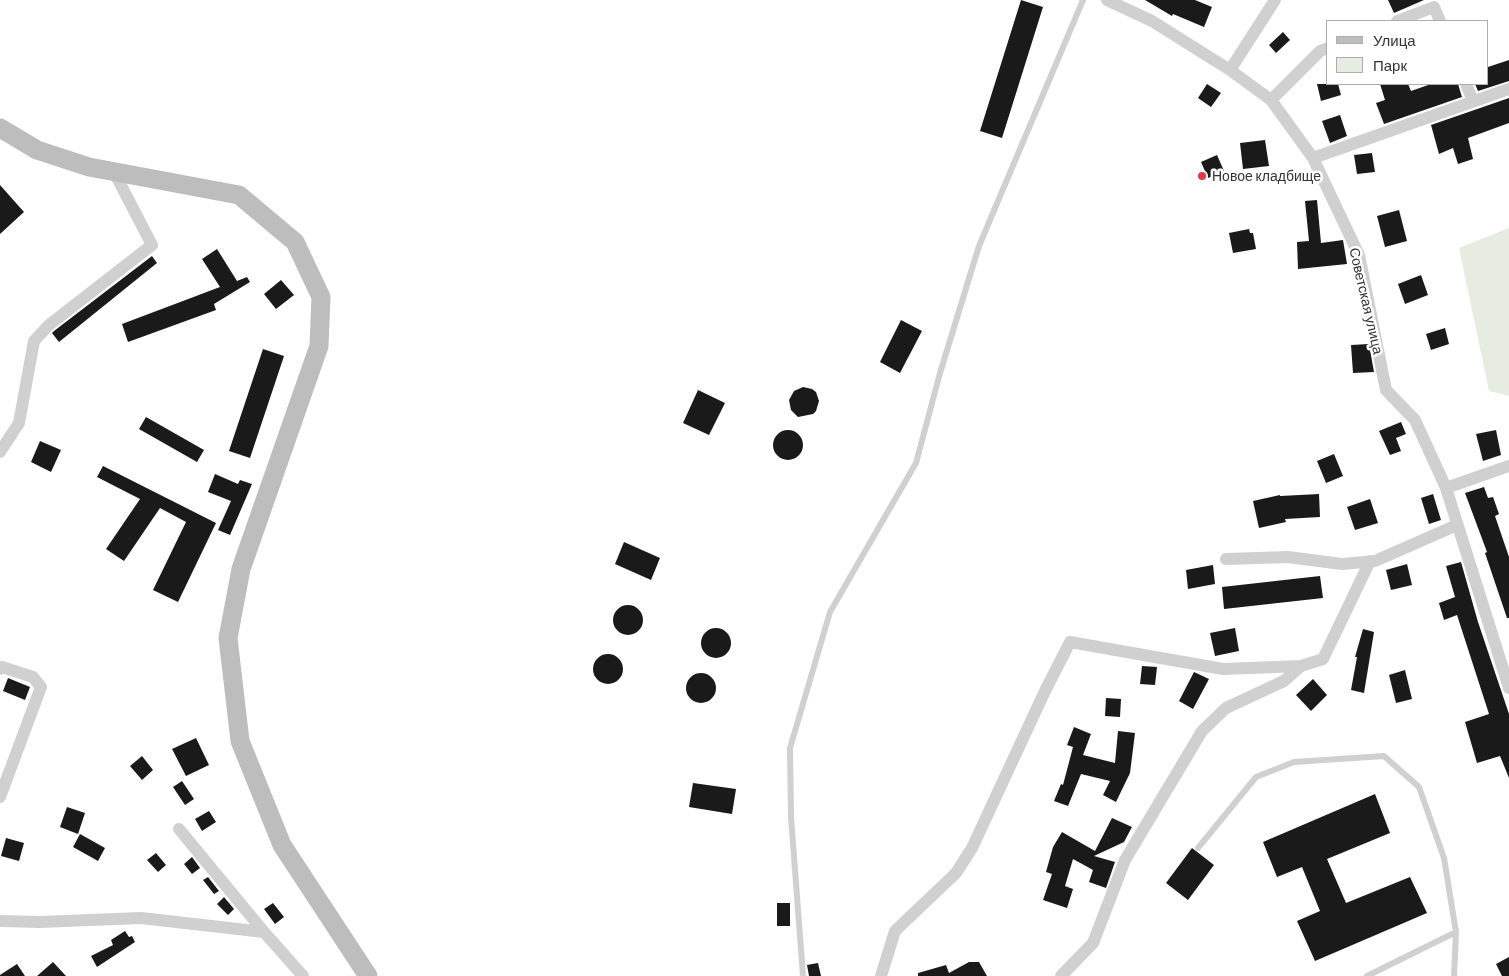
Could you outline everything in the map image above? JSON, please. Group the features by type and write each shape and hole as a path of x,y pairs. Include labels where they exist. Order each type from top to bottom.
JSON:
{"main road":[{"path":"0,128 37,150 89,167 239,195 295,242 321,297 319,346 241,569 228,638 240,741 282,845 368,976"}],"street":[{"name":"Советская улица","path":"1107,0 1152,21 1230,70 1271,100 1313,158 1358,255 1386,390 1415,420 1446,488 1509,688"},
{"path":"1230,70 1275,0"},
{"path":"1400,20 1434,7 1440,20"},
{"path":"1271,100 1320,51 1326,49"},
{"path":"1466,85 1473,101"},
{"path":"1313,158 1509,89"},
{"path":"0,452 19,423 34,341 49,325 152,245 114,172"},
{"path":"1446,488 1509,466"},
{"path":"1226,559 1288,557 1342,564 1370,562 1457,525"},
{"path":"881,976 894,932 956,873 972,848 1044,691 1070,642 1223,669 1301,666 1323,658 1370,562"},
{"path":"1061,976 1093,943 1126,860 1202,731 1226,708 1284,681 1301,666"},
{"path":"0,669 33,677 41,687 0,797"},
{"path":"179,829 303,976"},
{"path":"0,922 141,918 264,932"}],"lane":[{"path":"803,976 791,817 790,748 830,612 916,463 940,373 979,246 1084,0"},
{"path":"1198,848 1256,778 1294,762 1384,756 1419,787 1444,858 1456,932 1454,976"},
{"path":"1367,976 1456,932"}],"green space":[{"path":"1509,228 1509,396 1489,391 1459,248"}],"building":[{"path":"1021,0 1043,7 1002,138 980,131"},
{"path":"1145,0 1195,0 1212,7 1204,27 1173,14 1172,16"},
{"path":"1388,0 1424,0 1394,13"},
{"path":"1283,32 1290,40 1276,53 1269,45"},
{"path":"1509,60 1509,81 1478,91 1475,85 1489,85 1489,67"},
{"path":"1207,84 1221,93 1211,107 1198,98"},
{"path":"1317,84 1338,85 1341,95 1321,101"},
{"path":"1380,85 1408,85 1411,91 1428,85 1458,85 1462,97 1384,124 1376,103 1385,100"},
{"path":"1509,98 1509,123 1468,138 1473,159 1458,164 1453,148 1439,154 1431,125"},
{"path":"1340,115 1347,136 1330,143 1322,121"},
{"path":"1265,140 1269,166 1243,169 1240,143"},
{"path":"1372,153 1375,172 1357,174 1354,155"},
{"path":"1217,155 1224,171 1208,178 1201,162"},
{"path":"0,185 24,212 0,234"},
{"path":"1317,200 1321,243 1343,240 1347,264 1298,269 1297,242 1309,241 1305,201"},
{"path":"1399,210 1407,241 1385,247 1377,216"},
{"path":"1249,229 1250,233 1253,233 1256,249 1233,253 1229,233"},
{"path":"217,249 237,281 247,277 250,282 214,304 216,310 128,342 122,324 220,287 202,259"},
{"path":"152,256 157,263 59,342 52,333 54,331"},
{"path":"1421,275 1428,295 1405,304 1398,284"},
{"path":"281,280 294,295 276,309 264,294"},
{"path":"901,320 922,331 900,373 880,362"},
{"path":"1445,328 1449,344 1431,350 1426,334"},
{"path":"1369,344 1374,372 1353,373 1351,345"},
{"path":"263,349 284,356 250,458 229,451"},
{"path":"803,387 816,392 819,401 813,414 798,417 791,410 789,400 794,391"},
{"path":"698,390 725,403 709,435 683,423"},
{"path":"146,417 204,450 197,462 139,429"},
{"path":"1401,422 1406,434 1396,438 1401,451 1390,455 1379,431"},
{"path":"788,430 799,434 803,445 799,456 788,460 777,456 773,445 777,434"},
{"path":"1496,430 1501,455 1483,461 1476,434"},
{"path":"40,441 61,450 51,472 31,462"},
{"path":"1334,454 1343,476 1326,483 1317,461"},
{"path":"103,466 216,523 178,602 153,590 186,522 160,508 124,561 106,549 140,499 97,477"},
{"path":"215,474 238,484 240,480 252,484 230,535 218,530 231,501 208,492"},
{"path":"1484,487 1488,498 1493,497 1499,514 1495,516 1509,557 1509,618 1507,618 1485,553 1487,552 1465,493"},
{"path":"1319,494 1320,517 1285,519 1286,522 1259,528 1253,501 1280,495"},
{"path":"1433,494 1441,520 1429,524 1421,498"},
{"path":"1370,499 1378,523 1355,530 1347,507"},
{"path":"624,542 660,558 651,580 615,564"},
{"path":"1461,562 1478,622 1509,714 1509,778 1500,756 1477,763 1465,722 1489,714 1457,615 1444,620 1439,603 1455,597 1446,566"},
{"path":"1407,564 1412,585 1391,590 1386,570"},
{"path":"1213,565 1215,584 1188,589 1186,570"},
{"path":"1320,576 1323,598 1224,609 1222,587"},
{"path":"628,605 639,609 643,620 639,631 628,635 617,631 613,620 617,609"},
{"path":"716,628 727,632 731,643 727,654 716,658 705,654 701,643 705,632"},
{"path":"1235,628 1239,651 1215,656 1210,633"},
{"path":"1363,629 1374,632 1364,693 1351,690 1357,657 1355,657"},
{"path":"608,654 619,658 623,669 619,680 608,684 597,680 593,669 597,658"},
{"path":"1142,666 1157,667 1155,685 1140,684"},
{"path":"1405,670 1412,699 1396,703 1389,675"},
{"path":"1194,672 1209,679 1193,709 1179,701"},
{"path":"701,673 712,677 716,688 712,699 701,703 690,699 686,688 690,677"},
{"path":"8,678 30,687 25,700 3,691"},
{"path":"1313,679 1327,695 1311,711 1296,695"},
{"path":"1106,698 1121,699 1120,717 1105,716"},
{"path":"1074,727 1091,734 1083,755 1115,763 1118,731 1135,733 1130,773 1116,802 1103,795 1110,781 1081,774 1068,806 1054,801 1061,784 1063,785 1073,747 1067,745"},
{"path":"196,738 209,765 186,776 172,749"},
{"path":"142,756 153,770 142,780 130,766"},
{"path":"182,781 194,799 185,805 173,787"},
{"path":"693,783 736,789 732,814 689,807"},
{"path":"1375,794 1390,833 1327,859 1346,903 1410,877 1427,913 1315,961 1297,921 1320,911 1302,867 1277,877 1263,842"},
{"path":"67,807 85,813 78,834 60,827"},
{"path":"209,811 216,822 202,831 195,819"},
{"path":"1112,818 1132,827 1124,842 1094,856 1115,862 1106,888 1089,882 1093,870 1073,859 1065,886 1073,889 1067,908 1043,900 1052,874 1046,872 1053,847 1062,832 1095,851"},
{"path":"80,834 105,848 98,861 73,847"},
{"path":"6,838 24,843 19,861 1,856"},
{"path":"1192,848 1214,865 1188,900 1166,883"},
{"path":"156,853 166,865 158,872 147,860"},
{"path":"192,857 200,868 192,874 184,864"},
{"path":"208,877 219,891 214,894 203,880"},
{"path":"224,897 234,909 228,915 217,904"},
{"path":"273,903 284,917 275,924 264,909"},
{"path":"777,903 790,903 790,926 777,926"},
{"path":"125,931 129,937 132,936 135,942 97,967 91,956 113,945 111,940"},
{"path":"1509,957 1509,976 1502,976 1496,964"},
{"path":"53,962 66,976 37,976"},
{"path":"969,962 979,962 987,976 918,976 918,973 946,965 949,973"},
{"path":"818,963 821,976 809,976 807,965"},
{"path":"17,964 25,976 0,976 0,975"}],"place":[{"name":"Новое кладбище","path":"1202,176"}]}
